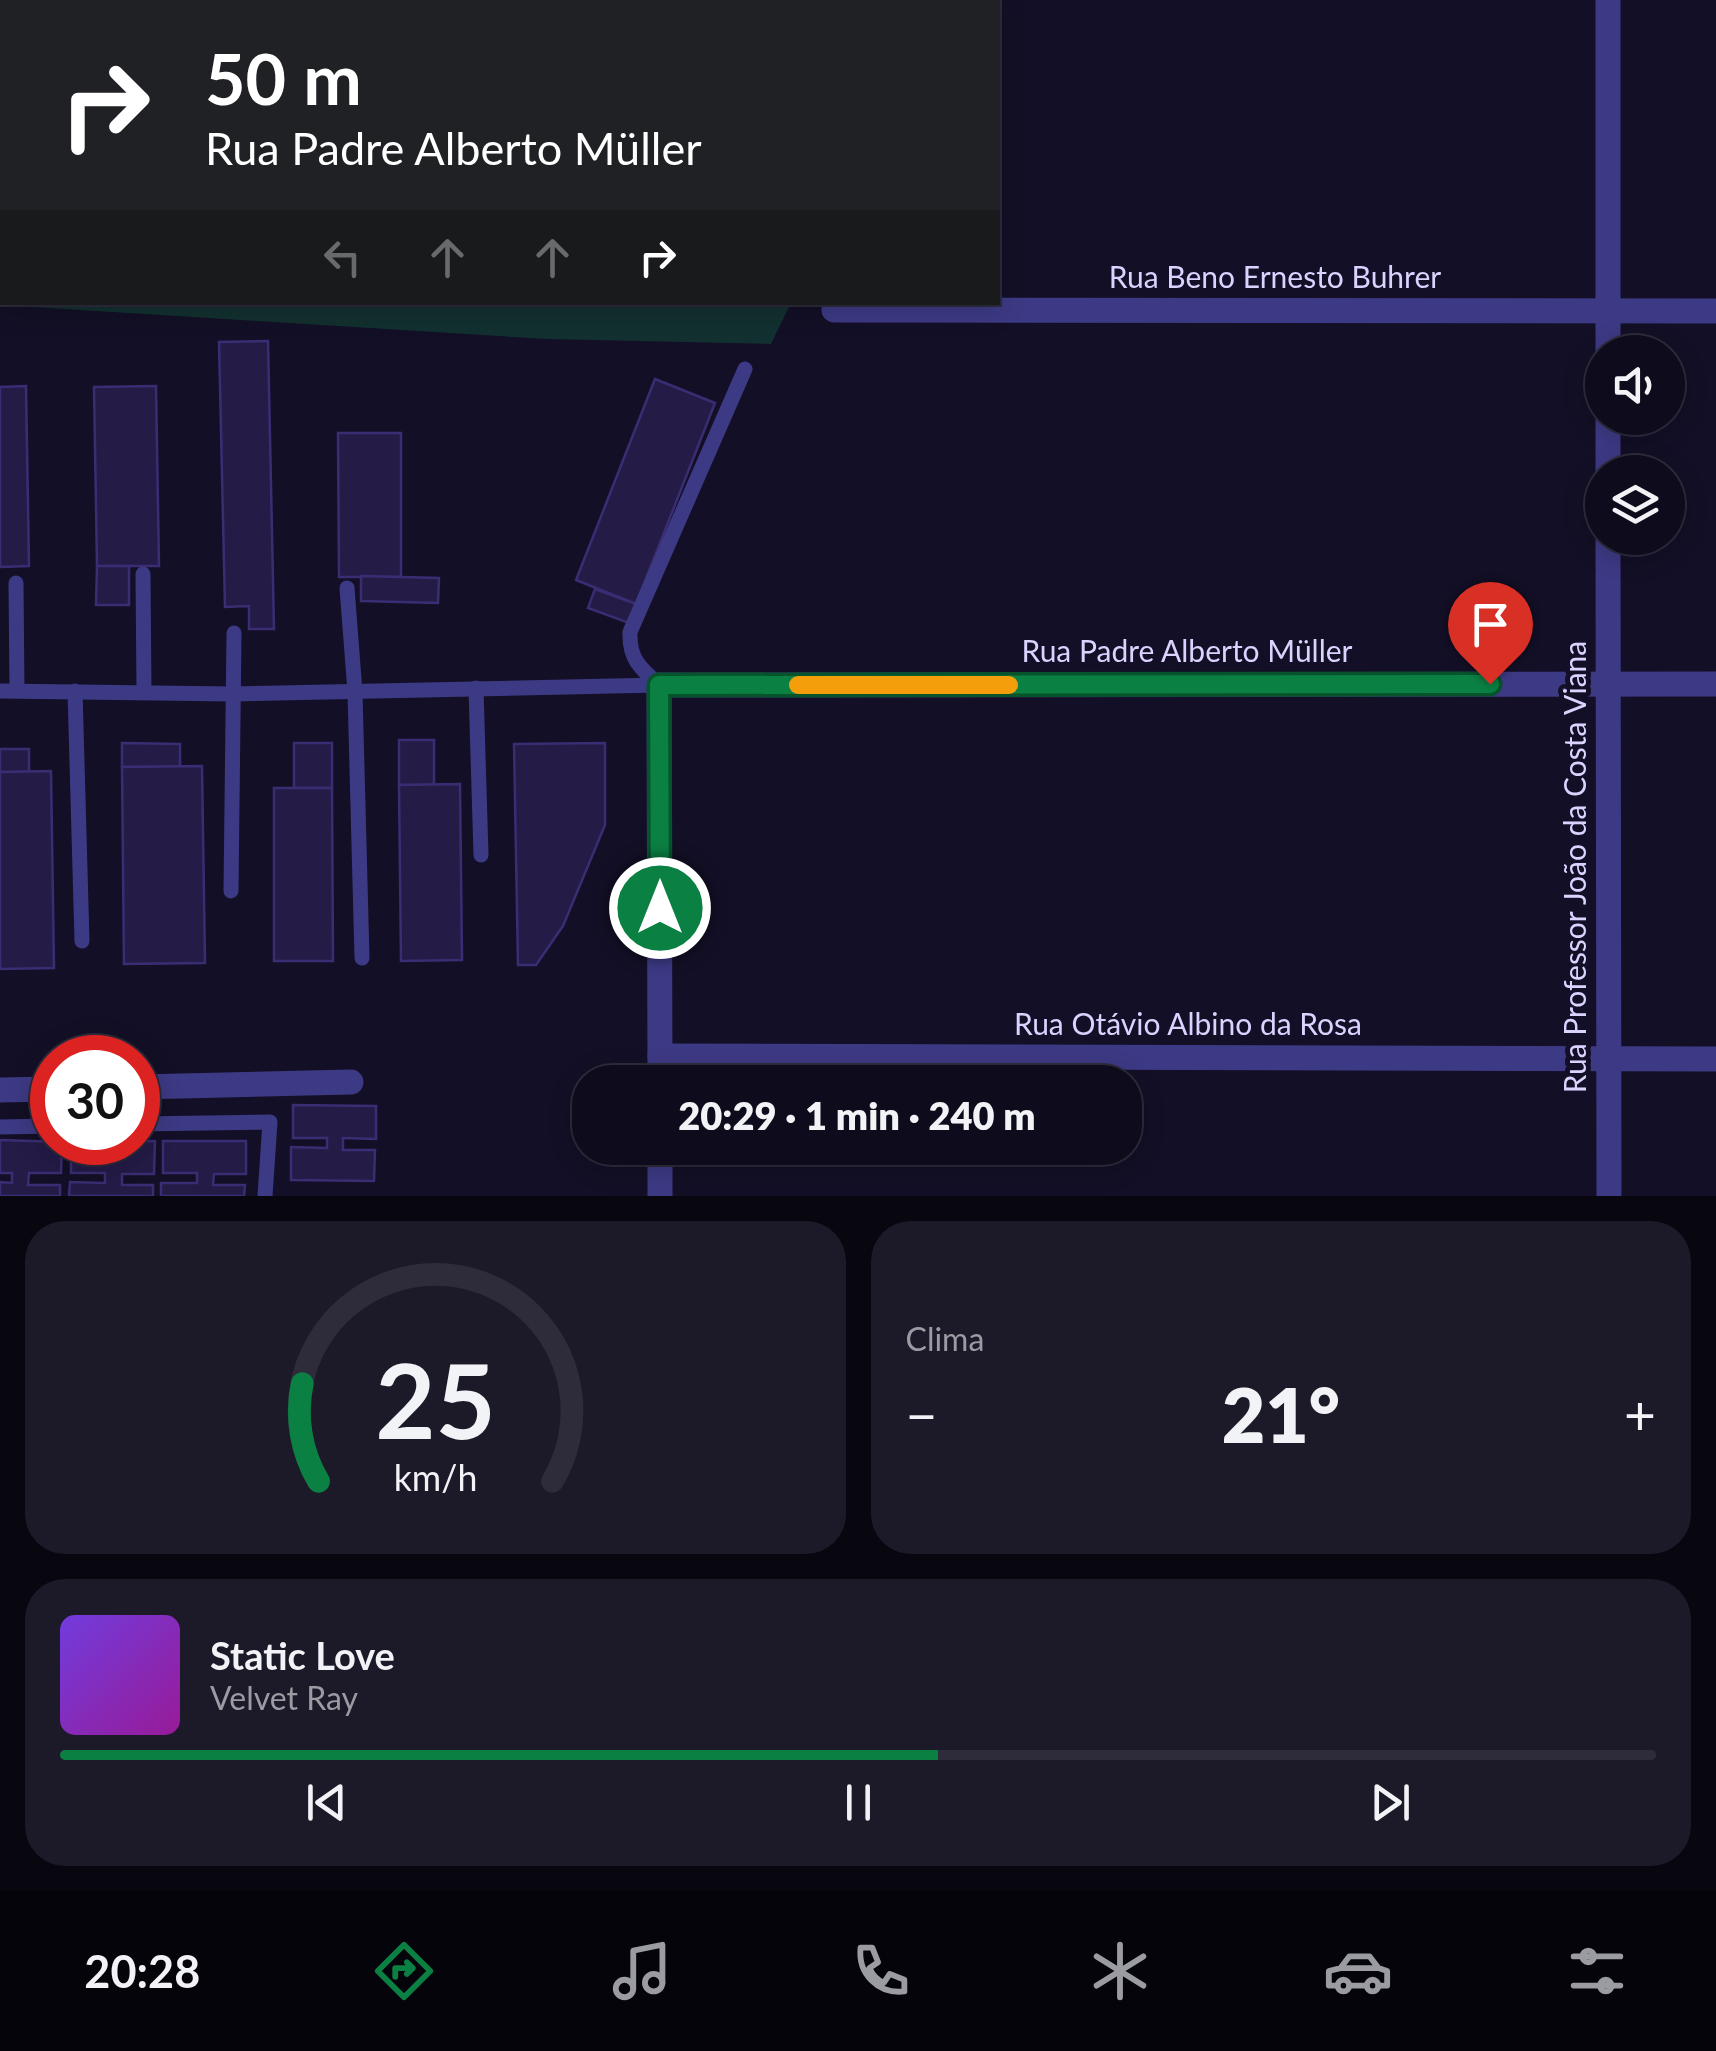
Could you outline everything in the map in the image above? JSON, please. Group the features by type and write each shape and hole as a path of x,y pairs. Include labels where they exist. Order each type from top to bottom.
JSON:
{"street":[{"path":"1608,0 1608,335"},
{"name":"Rua Beno Ernesto Buhrer","path":"834,310 1716,311"},
{"name":"Rua Professor João da Costa Viana","path":"1608,555 1609,1196"},
{"name":"Rua Padre Alberto Müller","path":"659,685 1716,684"},
{"path":"659,685 660,1065"},
{"name":"Rua Otávio Albino da Rosa","path":"1040,1065 1716,1060"},
{"path":"160,1086 350,1082"},
{"path":"0,1090 30,1089"},
{"path":"660,1165 660,1196"}],"lane":[{"path":"659,685 634,663 629,648 630,632 745,369"},
{"path":"143,574 144,692"},
{"path":"16,582 8,691 233,694 659,685"},
{"path":"346,588 355,692 362,958"},
{"path":"231,891 234,633"},
{"path":"476,688 481,856"},
{"path":"74,692 82,941"},
{"path":"160,1124 270,1122 265,1196"},
{"path":"0,1127 30,1126"}],"green space":[{"path":"0,305 790,305 771,344 546,339"}],"building":[{"path":"268,341 274,629 249,629 249,606 225,607 219,342"},
{"path":"655,379 715,403 636,604 576,580"},
{"path":"26,386 29,566 0,567 0,387"},
{"path":"156,386 159,566 97,566 94,387"},
{"path":"338,433 401,433 401,577 339,577"},
{"path":"97,566 129,566 129,605 96,605"},
{"path":"361,576 439,578 438,603 361,601"},
{"path":"595,589 636,604 629,623 588,608"},
{"path":"399,740 434,740 434,785 399,785"},
{"path":"122,743 180,744 180,767 122,767"},
{"path":"294,743 332,743 332,788 294,788"},
{"path":"605,743 605,825 563,926 536,965 518,965 514,744"},
{"path":"0,749 29,749 29,773 0,772"},
{"path":"202,766 205,963 124,964 122,767"},
{"path":"51,771 54,968 0,969 0,772"},
{"path":"460,784 462,960 401,961 399,785"},
{"path":"274,788 332,788 333,961 274,961"},
{"path":"293,1105 376,1106 376,1139 343,1138 343,1150 375,1150 374,1181 291,1180 291,1147 327,1148 327,1138 293,1138"},
{"path":"0,1140 30,1141 30,1165 61,1165 61,1173 29,1173 28,1185 60,1185 60,1196 0,1196 0,1182 12,1183 12,1173 0,1173"},
{"path":"163,1141 246,1141 246,1174 214,1174 213,1185 245,1185 244,1196 161,1196 161,1183 197,1183 197,1173 163,1173"},
{"path":"71,1165 154,1165 154,1174 122,1174 122,1185 153,1185 153,1196 69,1196 70,1182 105,1183 105,1173 71,1173"}],"slow traffic":[{"path":"798,685 1009,685"}],"route":[{"path":"660,908 659,685 1490,684"}]}
